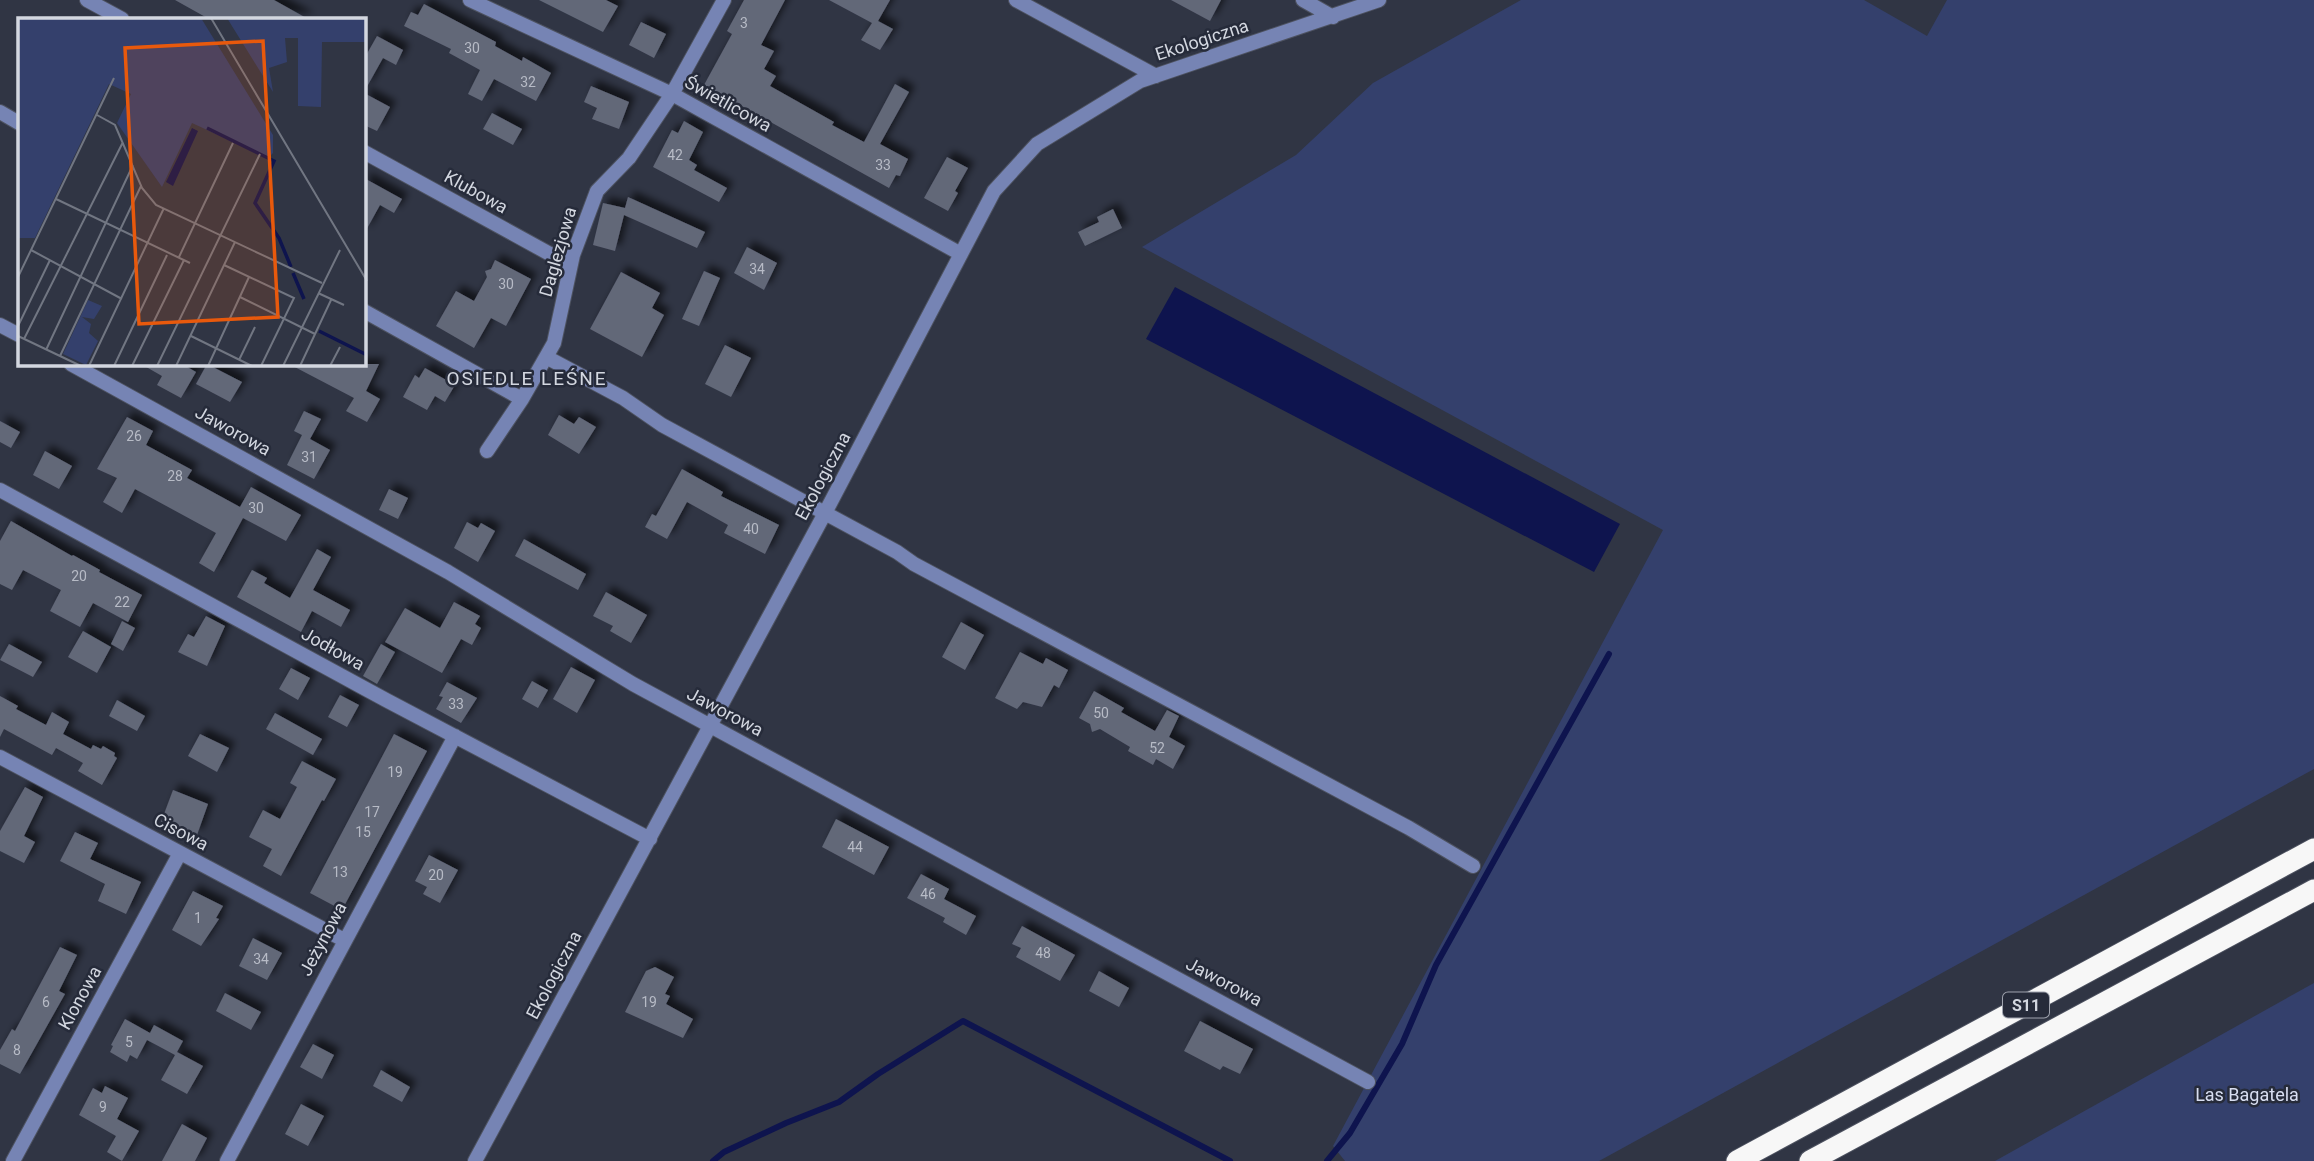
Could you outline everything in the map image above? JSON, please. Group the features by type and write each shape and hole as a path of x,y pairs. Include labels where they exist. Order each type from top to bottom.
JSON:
{"highway":[{"name":"S11","path":"1737,1161 2314,849"},
{"name":"S11","path":"1810,1161 2314,890"}],"street":[{"path":"87,0 120,18"},
{"name":"Świetlicowa","path":"470,0 672,94 961,254"},
{"name":"Daglezjowa","path":"487,451 554,343 570,265 597,191 629,158 672,94 724,0"},
{"path":"1016,0 1156,76"},
{"path":"1303,0 1333,17"},
{"name":"Ekologiczna","path":"475,1161 825,513 994,191 1037,144 1140,81 1379,0"},
{"path":"0,112 18,122"},
{"name":"Klubowa","path":"366,153 570,265"},
{"path":"366,312 522,398"},
{"path":"0,325 18,334"},
{"path":"546,357 623,398 662,425 897,552 914,564 1409,828 1473,866"},
{"name":"Jaworowa","path":"75,366 448,572 633,684 1368,1082"},
{"name":"Jodłowa","path":"0,490 650,839"},
{"name":"Jeżynowa","path":"227,1161 455,736"},
{"name":"Cisowa","path":"0,757 344,940"},
{"name":"Klonowa","path":"13,1161 180,853"}],"green space":[{"path":"1521,0 1864,0 1927,36 1947,0 2314,0 2314,769 1599,1161 1345,1161 1333,1146 1663,530 1142,247 1296,155 1373,83"},
{"name":"Las Bagatela","path":"2314,983 2314,1161 1995,1161"}],"shaded area":[{"path":"1175,287 1620,524 1594,572 1146,339"}],"building":[{"path":"175,0 274,0 306,18 207,18"},
{"path":"539,0 606,0 618,6 603,32"},
{"path":"744,0 785,0 761,45 774,51 764,69 776,76 770,86 834,122 832,125 864,142 895,84 909,92 880,144 908,159 900,176 896,175 889,188 704,85 732,34 727,31"},
{"path":"829,0 890,0 878,21 893,29 880,50 861,40 872,23"},
{"path":"1171,0 1221,0 1210,21"},
{"path":"424,4 496,42 495,46 522,61 523,57 551,73 536,101 494,79 482,101 468,94 480,70 449,53 451,49 404,26 411,12 418,15"},
{"path":"641,22 666,34 654,58 629,45"},
{"path":"377,36 403,50 396,65 383,58 366,88 366,55"},
{"path":"591,86 629,102 619,129 592,119 597,108 584,102"},
{"path":"366,94 390,107 377,131 366,126"},
{"path":"492,113 522,129 513,145 483,129"},
{"path":"684,121 703,132 689,160 697,165 694,170 727,188 719,202 653,167 672,130 678,133"},
{"path":"947,157 968,168 948,211 924,198"},
{"path":"366,179 402,199 394,213 380,205 366,230"},
{"path":"628,197 705,232 697,248 624,215 615,251 593,245 603,203 625,208"},
{"path":"1113,209 1122,228 1085,246 1078,232 1099,222 1097,217"},
{"path":"747,247 777,263 764,290 734,273"},
{"path":"495,260 531,279 506,326 491,318 474,348 436,326 456,291 474,301 487,277 485,271 491,269"},
{"path":"704,271 720,278 699,326 682,319"},
{"path":"621,272 660,293 652,308 664,315 642,357 590,329"},
{"path":"725,345 751,358 731,397 705,384"},
{"path":"379,364 366,391 380,399 367,422 346,411 354,398 293,366"},
{"path":"144,366 186,366 196,372 181,398 157,385 162,376"},
{"path":"206,366 242,382 230,402 196,384"},
{"path":"425,368 455,385 445,402 435,396 427,410 403,397 415,375 419,378"},
{"path":"304,411 321,419 310,439 330,450 314,479 287,465 302,435 294,431"},
{"path":"559,415 574,424 579,417 596,427 579,454 548,435"},
{"path":"127,417 153,431 146,445 192,470 187,478 240,507 251,487 301,515 286,541 243,518 214,572 199,563 216,533 135,489 122,513 103,502 117,478 97,469"},
{"path":"0,421 20,432 11,448 0,442"},
{"path":"45,451 72,466 59,489 33,475"},
{"path":"682,469 723,492 721,496 779,525 765,554 724,533 728,525 687,502 667,539 645,527 652,514 656,516"},
{"path":"389,489 408,498 398,519 379,510"},
{"path":"11,521 142,595 128,622 93,603 80,627 50,611 61,590 23,570 12,590 0,584 0,541"},
{"path":"467,522 478,528 481,523 495,531 478,562 454,548"},
{"path":"524,539 586,574 578,590 515,556"},
{"path":"317,549 331,557 313,590 350,610 341,627 312,611 301,632 237,597 252,570 267,578 264,583 290,598"},
{"path":"606,592 647,615 631,643 610,631 613,626 593,616"},
{"path":"454,602 480,616 475,624 481,628 472,645 461,639 442,673 385,642 405,608 440,628"},
{"path":"206,616 225,626 207,666 178,652 188,634 194,637"},
{"path":"122,621 135,628 123,651 111,644"},
{"path":"961,622 984,635 965,670 942,657"},
{"path":"83,631 111,647 97,673 68,657"},
{"path":"9,644 42,662 33,677 0,660"},
{"path":"381,644 395,652 377,684 363,676"},
{"path":"1020,652 1043,664 1046,658 1068,670 1059,688 1054,685 1042,707 1023,702 1017,709 995,698"},
{"path":"571,667 595,680 577,713 553,699"},
{"path":"291,668 310,678 298,700 279,689"},
{"path":"532,681 548,690 538,708 522,699"},
{"path":"447,682 477,698 461,723 436,709 443,697 439,696"},
{"path":"1094,691 1124,708 1121,712 1155,731 1167,710 1179,716 1169,737 1185,746 1173,769 1156,759 1153,765 1128,751 1130,747 1100,729 1092,732 1090,724 1079,718"},
{"path":"340,695 359,705 347,727 328,717"},
{"path":"0,696 18,706 16,709 46,725 52,712 69,722 63,734 91,749 93,745 101,749 103,746 115,753 117,758 102,785 78,771 83,763 56,748 52,755 4,729 0,737"},
{"path":"117,700 145,716 137,731 109,716"},
{"path":"275,713 322,739 313,755 266,729"},
{"path":"200,734 229,748 217,772 188,756"},
{"path":"394,734 427,751 342,910 310,893"},
{"path":"302,761 336,779 281,876 263,866 272,849 249,837 263,810 280,819 297,787 290,783"},
{"path":"25,787 43,797 24,836 35,842 24,863 0,851 0,831"},
{"path":"173,790 208,804 197,835 161,822"},
{"path":"836,819 889,847 874,875 822,847"},
{"path":"75,832 98,843 90,859 141,882 126,914 98,901 105,884 60,861"},
{"path":"429,855 458,870 440,903 423,894 427,887 415,881"},
{"path":"921,874 949,889 944,899 976,916 966,935 943,922 945,918 907,898"},
{"path":"193,891 223,906 216,918 219,919 201,946 172,930"},
{"path":"1022,926 1075,955 1060,981 1016,957 1021,948 1012,944"},
{"path":"253,938 282,953 267,980 239,966"},
{"path":"60,947 77,955 59,991 65,994 20,1074 0,1064 0,1050 12,1029 15,1031"},
{"path":"655,967 674,977 665,994 670,996 666,1004 693,1019 683,1038 625,1012 646,971"},
{"path":"1099,971 1129,988 1119,1007 1089,991"},
{"path":"225,993 261,1012 251,1030 216,1011"},
{"path":"125,1019 150,1033 154,1025 183,1041 177,1052 203,1066 187,1094 161,1080 175,1055 147,1040 137,1059 130,1055 127,1062 110,1052"},
{"path":"1200,1021 1253,1049 1240,1074 1223,1066 1220,1070 1184,1051"},
{"path":"313,1044 334,1055 322,1079 300,1067"},
{"path":"381,1070 410,1087 402,1102 373,1086"},
{"path":"105,1086 128,1098 117,1119 139,1131 122,1161 107,1152 116,1136 79,1115 93,1088 102,1093"},
{"path":"301,1104 324,1116 308,1146 285,1134"},
{"path":"182,1124 207,1138 195,1161 162,1161"}],"waterway":[{"path":"1327,1161 1350,1133 1402,1044 1436,965 1609,654"},
{"path":"713,1161 724,1152 839,1102 878,1074 963,1021 1230,1161"}],"district":[{"name":"OSIEDLE LEŚNE","path":"527,378"}]}
